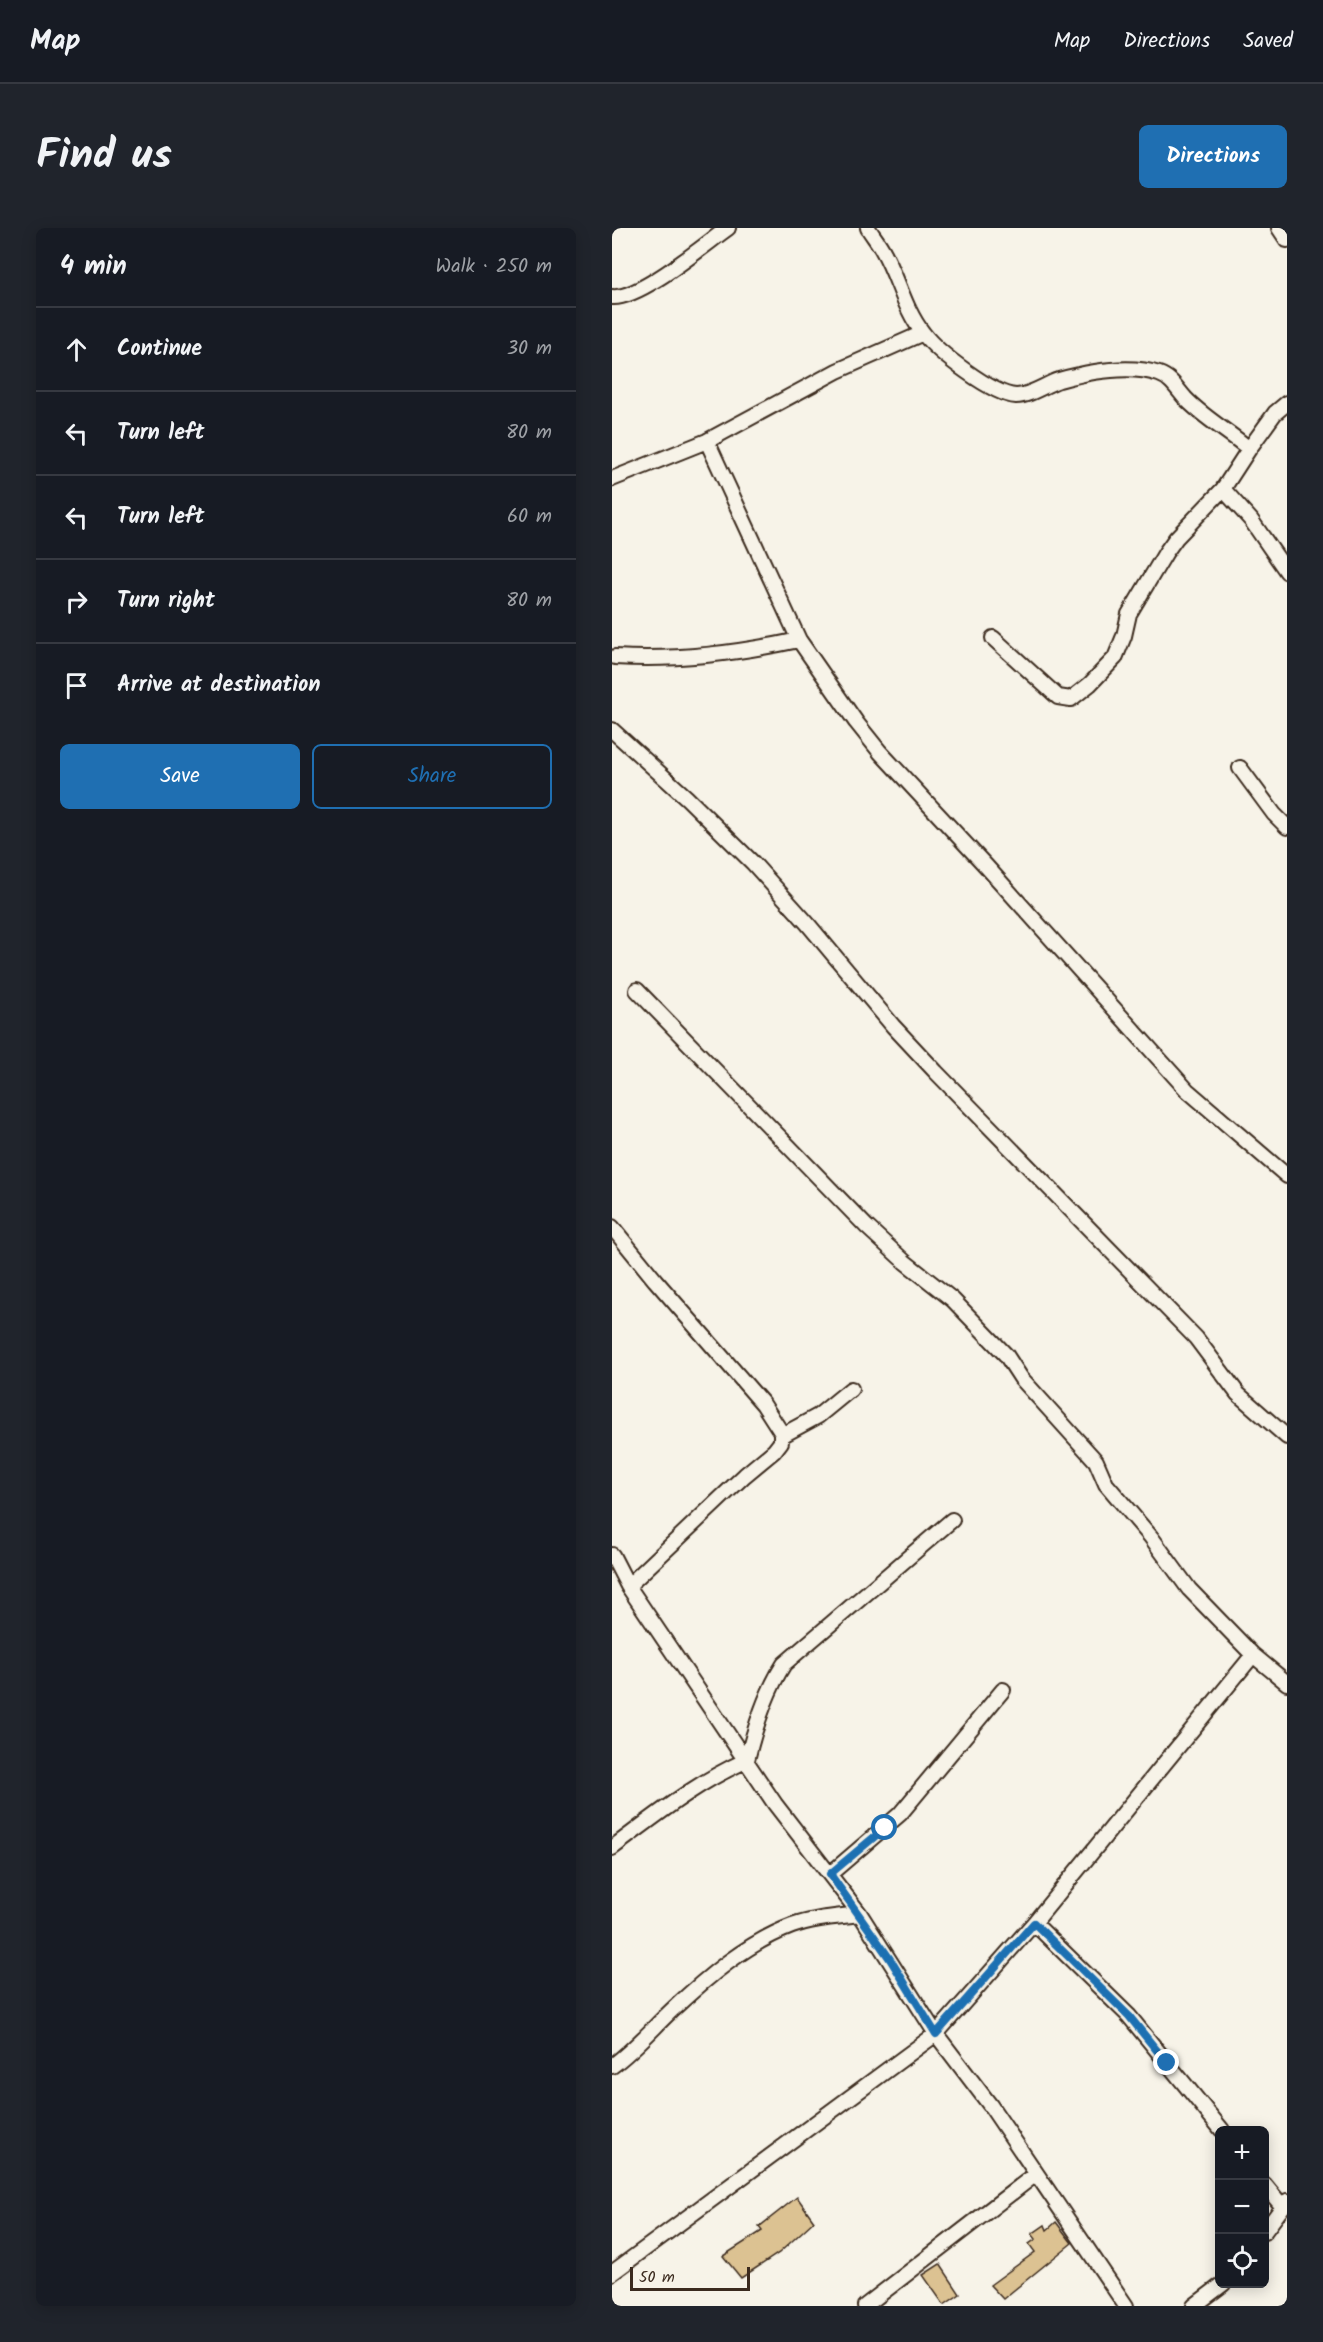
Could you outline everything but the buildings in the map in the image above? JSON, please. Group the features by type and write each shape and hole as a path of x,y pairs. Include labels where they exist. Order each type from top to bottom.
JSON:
{"street":[{"path":"612,297 633,293 668,272 728,228"},
{"path":"868,228 884,251 905,301 923,333 958,366 1001,392 1017,396 1085,374 1122,370 1160,374 1176,385 1184,397 1215,425 1236,437 1249,449"},
{"path":"1279,228 1287,240"},
{"path":"612,478 707,441 837,371 923,333"},
{"path":"993,638 1064,700 1071,699 1090,684 1115,658 1124,636 1129,614 1166,552 1176,538 1223,489 1275,413 1287,403"},
{"path":"707,441 799,640 856,722 880,752 986,866 1187,1090 1285,1169"},
{"path":"1223,489 1251,520 1287,572"},
{"path":"615,657 646,659 709,654 764,648 799,640"},
{"path":"612,730 687,798 753,863 807,923 893,1026 1196,1338 1238,1394 1287,1437"},
{"path":"1240,768 1274,814 1287,827"},
{"path":"637,990 867,1227 905,1262 953,1300 1006,1355 1021,1378 1096,1461 1106,1484 1189,1588 1253,1655 1287,1683"},
{"path":"612,1227 763,1404 781,1432 781,1442 774,1451 679,1536 628,1586"},
{"path":"781,1437 818,1416 851,1389"},
{"path":"612,1848 688,1791 747,1760 764,1707 776,1676 784,1664 952,1520"},
{"path":"612,1555 628,1586 806,1847 860,1914 936,2034 990,2105 1126,2306"},
{"path":"612,2273 936,2034 1034,1923 1253,1655"},
{"path":"830,1874 900,1814 1003,1690"},
{"path":"612,2066 631,2052 671,2011 717,1970 769,1937 793,1926 823,1918 860,1914"},
{"path":"1034,1923 1129,2016 1219,2126"},
{"path":"865,2306 1036,2174"},
{"path":"1269,2189 1285,2203 1269,2225"},
{"path":"1194,2306 1217,2288"}],"route":[{"path":"885,1828 830,1874 890,1959 936,2034 1034,1923 1129,2016 1167,2063"}]}
